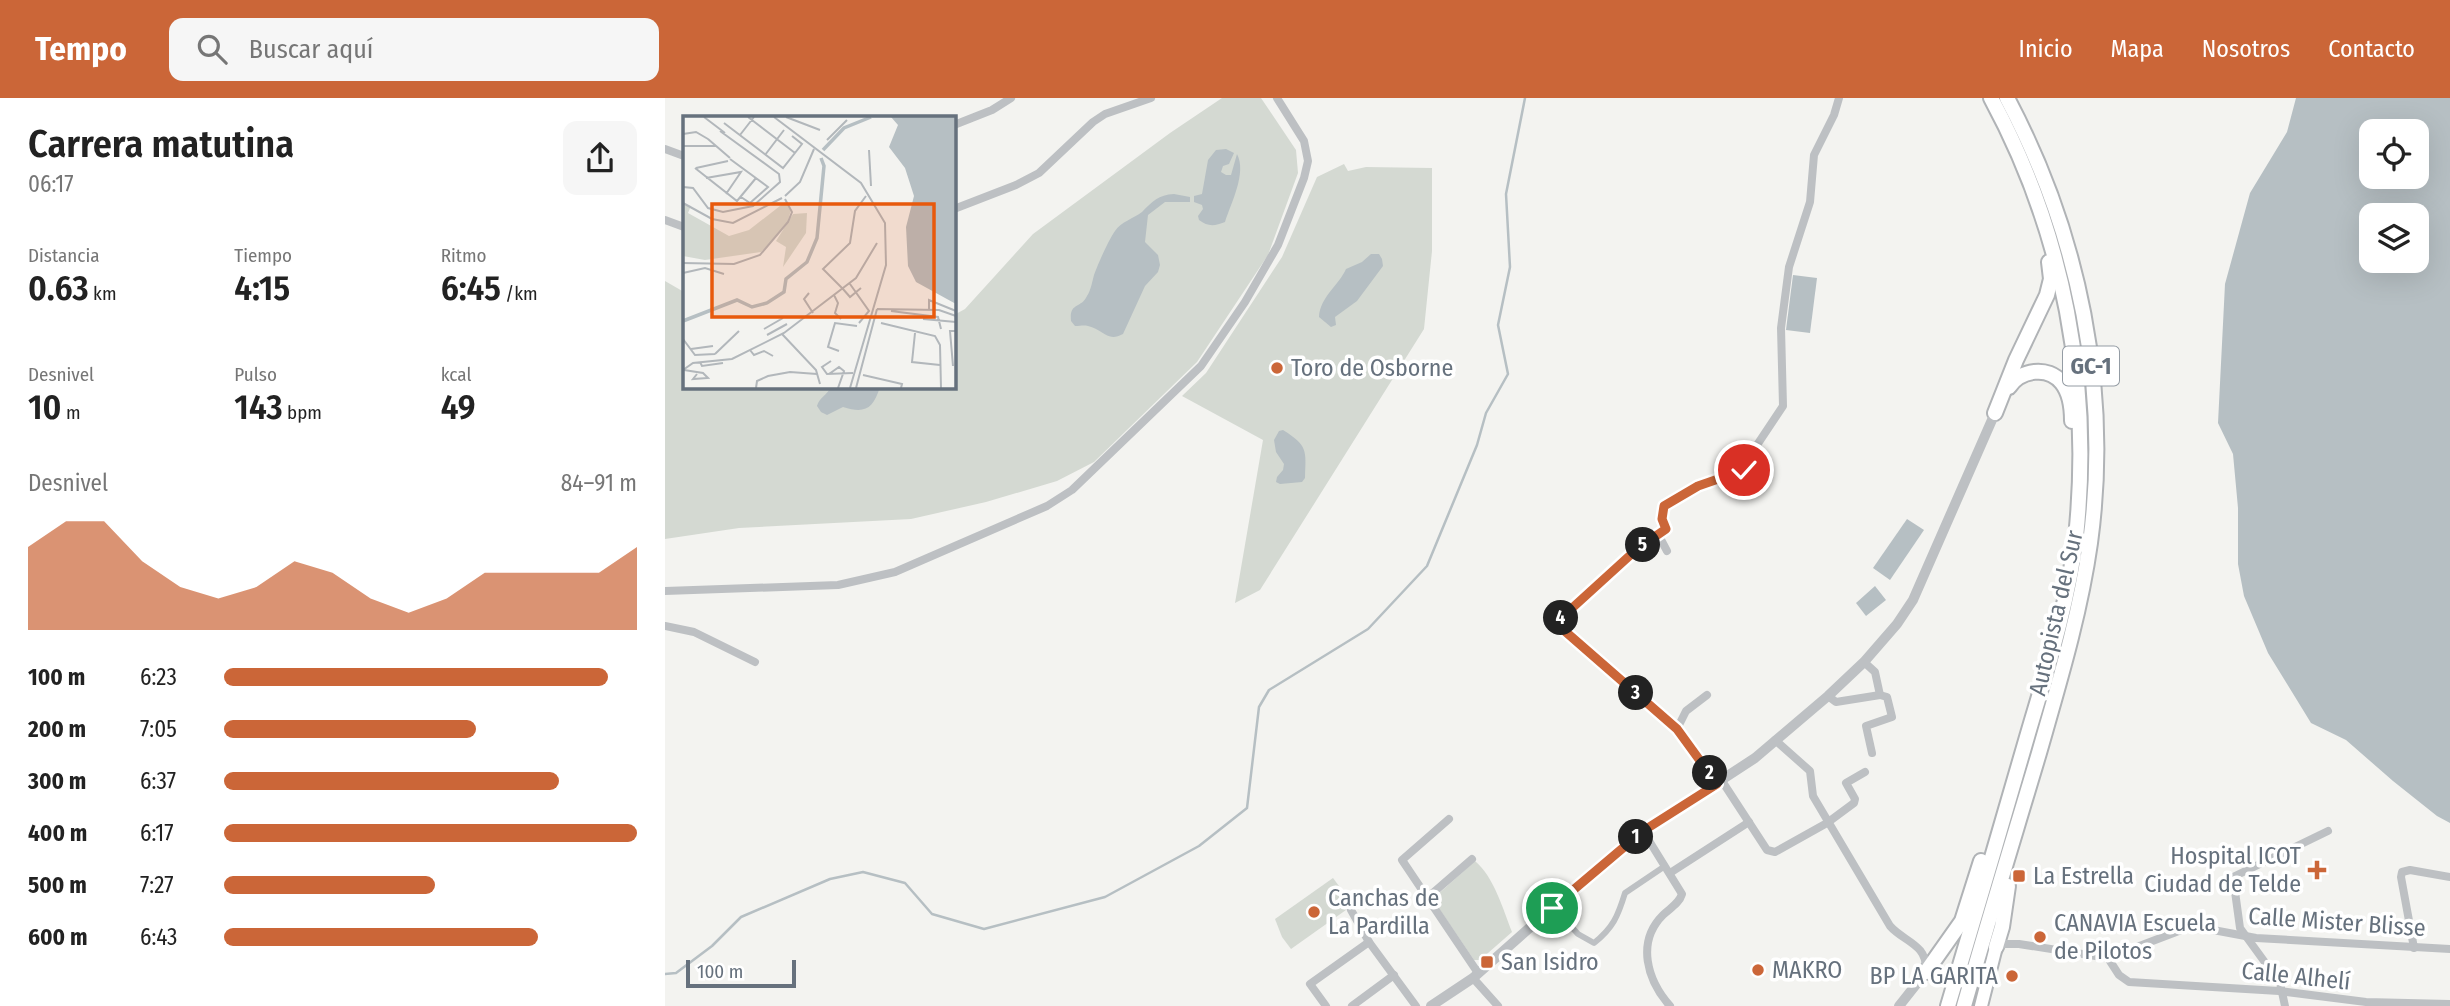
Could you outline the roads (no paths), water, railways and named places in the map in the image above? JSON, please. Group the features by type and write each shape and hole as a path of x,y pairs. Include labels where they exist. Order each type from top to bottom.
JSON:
{"highway":[{"name":"Autopista del Sur","path":"1948,1006 2054,644 2075,540 2080,465 2080,402 2066,299 2054,252 2024,166 1991,98"},
{"name":"Autopista del Sur","path":"1964,1006 2070,647 2082,592 2094,502 2096,452 2092,377 2081,296 2069,249 2039,162 2007,98"},
{"path":"1995,413 2011,370 2047,295 2051,279 2051,269 2027,193 2024,166"},
{"path":"1995,413 2019,375 2033,372 2048,374 2061,381 2069,395 2073,443 2080,465"},
{"path":"1926,972 1962,921 2022,727 2054,644"},
{"path":"1996,947 2002,927 2005,900 2051,737 2070,647"}],"main road":[{"path":"1982,1006 1996,947"}],"street":[{"path":"955,125 992,110 1011,98"},
{"path":"955,209 1039,173 1093,122 1105,114 1151,98"},
{"path":"665,591 838,586 865,580 895,572 985,534 1047,506 1072,490 1201,366 1245,302 1277,245 1304,178 1308,161 1304,141 1277,98"},
{"path":"1736,471 1783,407 1781,328 1789,267 1810,202 1814,155 1834,116 1839,98"},
{"path":"665,149 683,156"},
{"path":"665,220 683,227"},
{"path":"1431,1006 1475,976 1643,831 1755,758 1864,662 1897,624 1913,600 1995,413"},
{"path":"1753,451 1762,464 1698,486 1664,506 1662,519 1666,529 1637,549 1588,593 1559,620 1559,626 1677,729 1720,782 1770,852 1775,852 1827,823 1854,803 1855,799 1846,783 1865,772"},
{"path":"1659,536 1667,551"},
{"path":"665,626 694,632 755,662"},
{"path":"1864,662 1875,672 1880,695"},
{"path":"1677,729 1686,711 1707,695"},
{"path":"1828,696 1836,702 1880,695 1887,697 1892,717 1866,726 1872,753"},
{"path":"1775,740 1810,771 1813,796 1890,926 1921,949 1926,962 1926,972 1899,1006"},
{"path":"1449,819 1402,860 1475,976 1499,1006"},
{"path":"1553,906 1579,934 1594,943 1609,932 1625,893 1749,822"},
{"path":"1643,831 1682,894 1681,899 1661,916 1647,947 1647,966 1651,980 1670,1006"},
{"path":"2285,1006 2280,983 2240,928 2233,877 2328,831"},
{"path":"1427,898 1472,859"},
{"path":"2414,948 2402,872 2410,870 2450,877"},
{"path":"1351,911 1369,942 1416,1006"},
{"path":"2002,927 2004,937 2019,944"},
{"name":"Calle Mister Blisse","path":"1996,947 2019,944 2108,958 2184,929 2197,927 2256,939 2450,949"},
{"path":"1326,1006 1310,984 1369,942"},
{"name":"Calle Alhelí","path":"2108,958 2119,975 2129,982 2284,992 2342,1003 2450,1004"},
{"path":"1352,1006 1394,975"}],"waterway":[{"path":"665,974 676,973 712,946 741,917 830,879 863,872 905,883 932,914 984,929 1105,897 1199,846 1247,808 1259,707 1269,690 1368,629 1427,566 1477,445 1486,413 1508,374 1498,325 1510,267 1506,194 1525,98"}],"place":[{"name":"Toro de Osborne","path":"1277,368"},
{"name":"Hospital ICOT Ciudad de Telde","path":"2317,870"},
{"name":"La Estrella","path":"2019,876"},
{"name":"Canchas de La Pardilla","path":"1314,912"},
{"name":"CANAVIA Escuela de Pilotos","path":"2040,937"},
{"name":"San Isidro","path":"1487,962"},
{"name":"MAKRO","path":"1758,970"},
{"name":"BP LA GARITA","path":"2012,976"}]}
